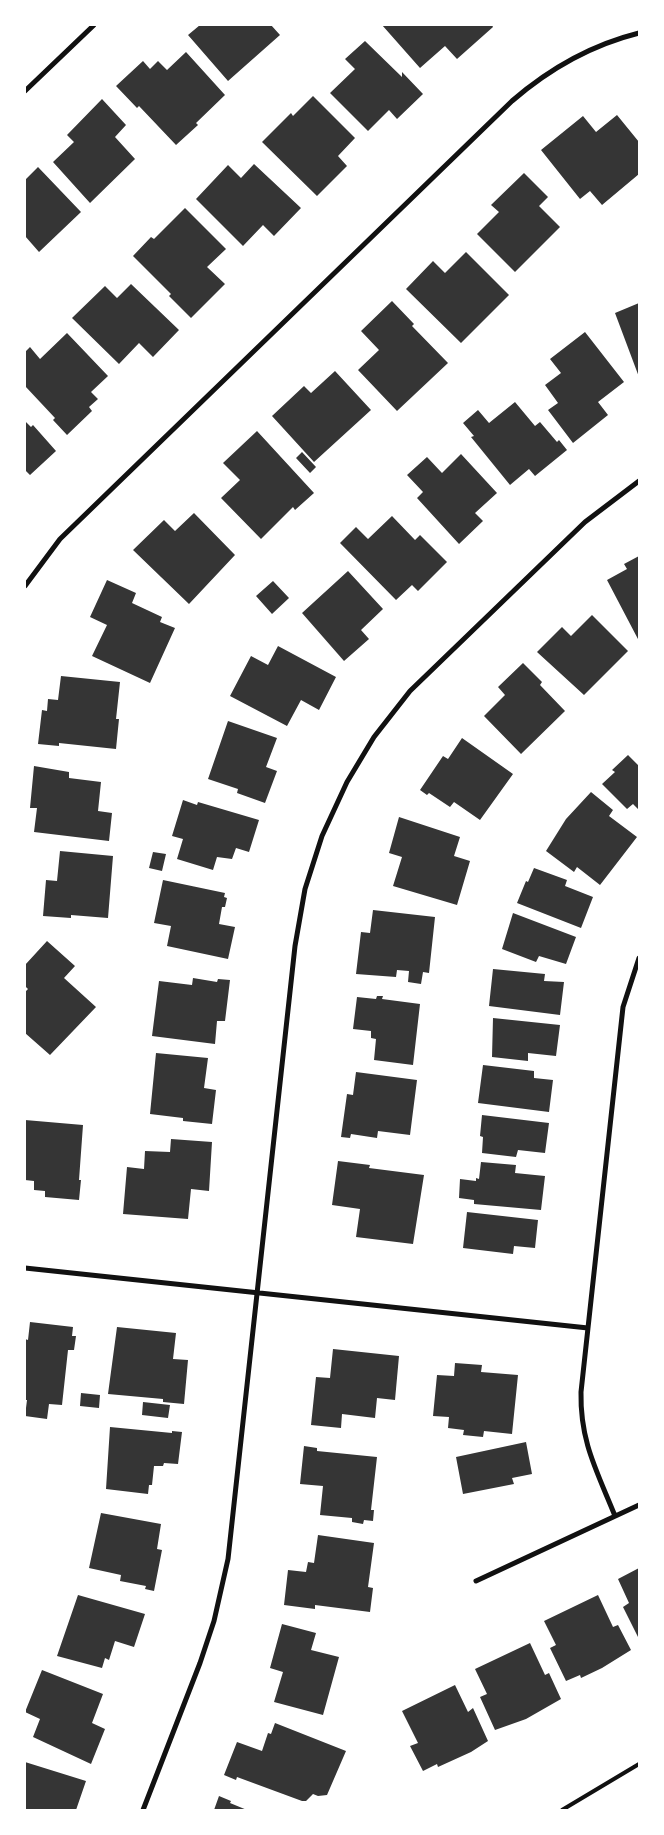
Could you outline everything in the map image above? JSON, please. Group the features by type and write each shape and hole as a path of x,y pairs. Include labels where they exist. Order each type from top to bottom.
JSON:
{"street":[{"path":"25,91 94,25"},
{"path":"25,586 60,539 512,101 532,84 572,58 615,39 639,33"},
{"path":"143,1810 214,1621 228,1559 295,946 305,889 322,836 343,791 374,737 410,691 585,522 639,481"},
{"path":"615,1516 586,1444 581,1414 588,1328 622,1007 639,958"},
{"path":"25,1268 588,1328"},
{"path":"476,1581 639,1505"}],"lane":[{"path":"562,1810 639,1764"}],"building":[{"path":"200,25 271,25 280,35 228,81 188,35"},
{"path":"382,25 492,25 493,27 457,59 445,46 420,68"},
{"path":"365,41 402,77 402,72 423,94 397,119 389,110 368,131 330,93 355,69 345,59"},
{"path":"186,52 225,95 196,123 198,125 176,145 139,106 137,108 116,86 143,61 150,69 158,61 167,70"},
{"path":"313,96 355,138 338,156 347,166 317,196 262,142 291,113 293,116"},
{"path":"102,99 126,125 115,137 135,159 90,203 53,162 74,142 67,135"},
{"path":"617,115 639,142 639,174 602,205 590,191 580,199 541,150 583,116 596,132"},
{"path":"254,164 301,208 274,236 263,225 243,246 196,199 228,165 241,178"},
{"path":"38,167 81,212 39,252 25,236 25,180"},
{"path":"524,173 548,197 539,206 560,227 515,272 477,234 499,212 491,205"},
{"path":"185,208 226,249 207,267 225,284 191,318 169,296 171,294 133,256 151,237 154,239"},
{"path":"466,252 509,295 461,343 406,289 433,261 445,273"},
{"path":"131,284 179,330 153,357 139,343 119,364 72,318 105,286 117,298"},
{"path":"392,301 414,324 412,326 448,363 397,411 358,370 379,350 361,331"},
{"path":"639,303 639,377 615,313"},
{"path":"585,332 624,382 598,402 608,415 573,443 548,410 558,403 545,385 561,373 550,359"},
{"path":"67,333 108,376 91,392 98,399 89,407 92,411 67,435 53,420 55,418 25,386 25,352 30,347 40,359"},
{"path":"335,371 371,410 314,462 272,416 304,386 311,393"},
{"path":"515,402 535,426 540,422 557,442 559,440 567,450 535,476 529,469 510,485 471,437 474,436 463,423 478,410 489,423"},
{"path":"25,421 31,427 33,425 56,451 30,475 25,470"},
{"path":"257,431 314,493 295,510 293,507 261,539 221,498 240,480 223,463"},
{"path":"302,452 316,467 310,473 296,458"},
{"path":"461,454 497,493 475,513 483,521 459,544 417,498 423,492 407,475 427,457 442,473"},
{"path":"194,513 235,555 189,604 133,550 164,520 175,531"},
{"path":"392,516 415,540 420,535 447,562 418,591 412,585 396,600 340,543 356,527 368,539"},
{"path":"639,556 639,641 607,580 627,569 624,564"},
{"path":"348,571 383,609 361,630 369,639 344,661 302,613"},
{"path":"107,580 136,593 132,603 162,617 160,622 175,628 150,683 92,656 107,625 90,617"},
{"path":"273,581 289,598 272,614 256,596"},
{"path":"592,615 628,651 584,695 537,652 562,627 571,636"},
{"path":"278,646 336,677 319,710 301,700 287,726 230,696 251,656 268,665"},
{"path":"523,663 542,682 540,685 565,711 521,754 484,716 505,695 498,687"},
{"path":"61,676 120,682 116,719 119,719 116,749 59,743 59,746 38,744 42,710 47,711 48,699 58,700"},
{"path":"228,721 277,738 266,767 277,771 265,803 237,793 238,789 208,779"},
{"path":"462,738 513,774 480,820 454,802 450,807 429,793 427,795 420,790 443,756 448,759"},
{"path":"628,755 639,766 639,810 633,804 627,809 602,784 615,772 612,770"},
{"path":"34,766 69,772 69,778 101,782 98,811 112,813 109,841 34,832 37,808 30,808"},
{"path":"591,792 613,810 609,816 637,837 600,885 577,867 574,872 546,851 566,819"},
{"path":"183,800 197,805 198,802 259,820 249,852 236,848 232,859 217,857 213,870 177,859 183,839 172,836"},
{"path":"399,817 460,837 454,856 470,861 457,905 393,886 402,857 389,853"},
{"path":"60,851 113,856 108,918 71,915 71,918 43,916 46,880 57,881"},
{"path":"153,852 166,854 162,871 149,868"},
{"path":"534,868 567,880 565,886 593,897 581,928 517,903 526,881 528,882"},
{"path":"163,880 225,893 224,897 227,898 225,907 222,907 219,924 235,927 228,959 167,946 171,926 154,923"},
{"path":"373,910 435,917 429,973 423,972 421,984 408,982 409,971 397,970 396,977 356,974 361,932 370,933"},
{"path":"513,913 576,937 566,964 539,956 536,962 502,949"},
{"path":"47,941 75,966 64,978 96,1007 50,1055 25,1033 25,992 28,989 25,986 25,965"},
{"path":"493,969 545,974 544,981 564,982 560,1015 489,1006"},
{"path":"193,978 217,982 218,979 230,980 225,1021 217,1021 215,1044 152,1036 159,981 192,985"},
{"path":"377,996 383,996 382,999 420,1004 413,1065 374,1060 376,1039 371,1038 371,1031 353,1029 357,997 376,999"},
{"path":"493,1018 560,1025 556,1056 528,1053 528,1061 492,1057"},
{"path":"156,1053 208,1058 204,1088 216,1090 212,1124 183,1121 183,1118 150,1114"},
{"path":"483,1065 534,1071 534,1078 553,1080 549,1112 478,1103"},
{"path":"356,1072 417,1080 410,1135 378,1131 377,1138 351,1134 350,1138 341,1137 347,1094 353,1095"},
{"path":"482,1115 549,1123 545,1153 518,1150 516,1157 482,1153 483,1137 480,1136"},
{"path":"25,1120 83,1125 79,1200 45,1197 45,1191 34,1190 34,1181 25,1180"},
{"path":"171,1139 212,1142 209,1191 191,1189 188,1219 123,1214 127,1167 144,1169 145,1151 170,1152"},
{"path":"338,1161 370,1165 369,1168 424,1175 413,1244 356,1237 360,1209 332,1205"},
{"path":"481,1162 516,1165 515,1173 545,1176 541,1210 474,1204 474,1200 459,1198 460,1179 476,1181 476,1178 479,1179"},
{"path":"467,1212 538,1220 535,1248 514,1246 513,1254 463,1248"},
{"path":"30,1322 73,1327 72,1336 76,1336 74,1350 68,1350 62,1405 49,1404 47,1419 25,1416 27,1400 25,1400 25,1339 28,1340"},
{"path":"117,1327 176,1333 173,1359 188,1360 184,1404 163,1402 163,1399 108,1394"},
{"path":"333,1349 399,1356 395,1400 377,1398 375,1418 342,1414 341,1428 311,1425 316,1377 330,1378"},
{"path":"455,1363 482,1365 481,1372 518,1375 512,1434 484,1431 483,1437 463,1435 464,1430 448,1428 449,1417 433,1416 437,1375 454,1376"},
{"path":"81,1393 100,1395 99,1408 80,1406"},
{"path":"143,1402 170,1405 168,1418 142,1415"},
{"path":"110,1427 172,1433 172,1431 182,1432 178,1464 164,1463 163,1466 154,1466 152,1485 149,1485 148,1494 106,1489"},
{"path":"526,1442 532,1474 512,1478 514,1484 463,1494 456,1457"},
{"path":"304,1446 317,1448 317,1451 377,1457 371,1510 374,1510 373,1521 364,1520 363,1524 352,1522 352,1518 320,1515 323,1486 300,1484"},
{"path":"101,1513 161,1524 157,1549 162,1550 154,1591 145,1589 146,1586 120,1581 121,1575 89,1568"},
{"path":"318,1535 374,1543 368,1587 373,1588 370,1612 315,1605 315,1609 284,1605 288,1570 306,1572 308,1562 314,1563"},
{"path":"639,1568 639,1639 623,1607 629,1603 618,1579"},
{"path":"78,1595 145,1614 134,1647 115,1641 109,1660 105,1658 102,1668 57,1656"},
{"path":"598,1595 613,1627 618,1625 631,1650 602,1668 581,1678 580,1675 566,1681 550,1648 556,1645 544,1621"},
{"path":"282,1624 316,1633 311,1650 339,1657 323,1715 274,1702 283,1672 270,1668"},
{"path":"530,1643 545,1675 549,1673 561,1699 526,1719 495,1730 480,1697 487,1694 475,1669"},
{"path":"42,1670 103,1694 92,1723 105,1729 91,1764 33,1737 40,1719 25,1712"},
{"path":"455,1685 468,1712 473,1708 488,1741 471,1752 438,1767 437,1764 423,1771 410,1746 418,1743 402,1711"},
{"path":"275,1723 346,1751 327,1795 318,1796 313,1794 306,1801 302,1801 237,1777 236,1780 224,1775 237,1742 262,1751 268,1733 271,1734"},
{"path":"25,1762 86,1781 76,1810 25,1810"},
{"path":"219,1796 231,1801 230,1803 247,1810 214,1810"}]}
